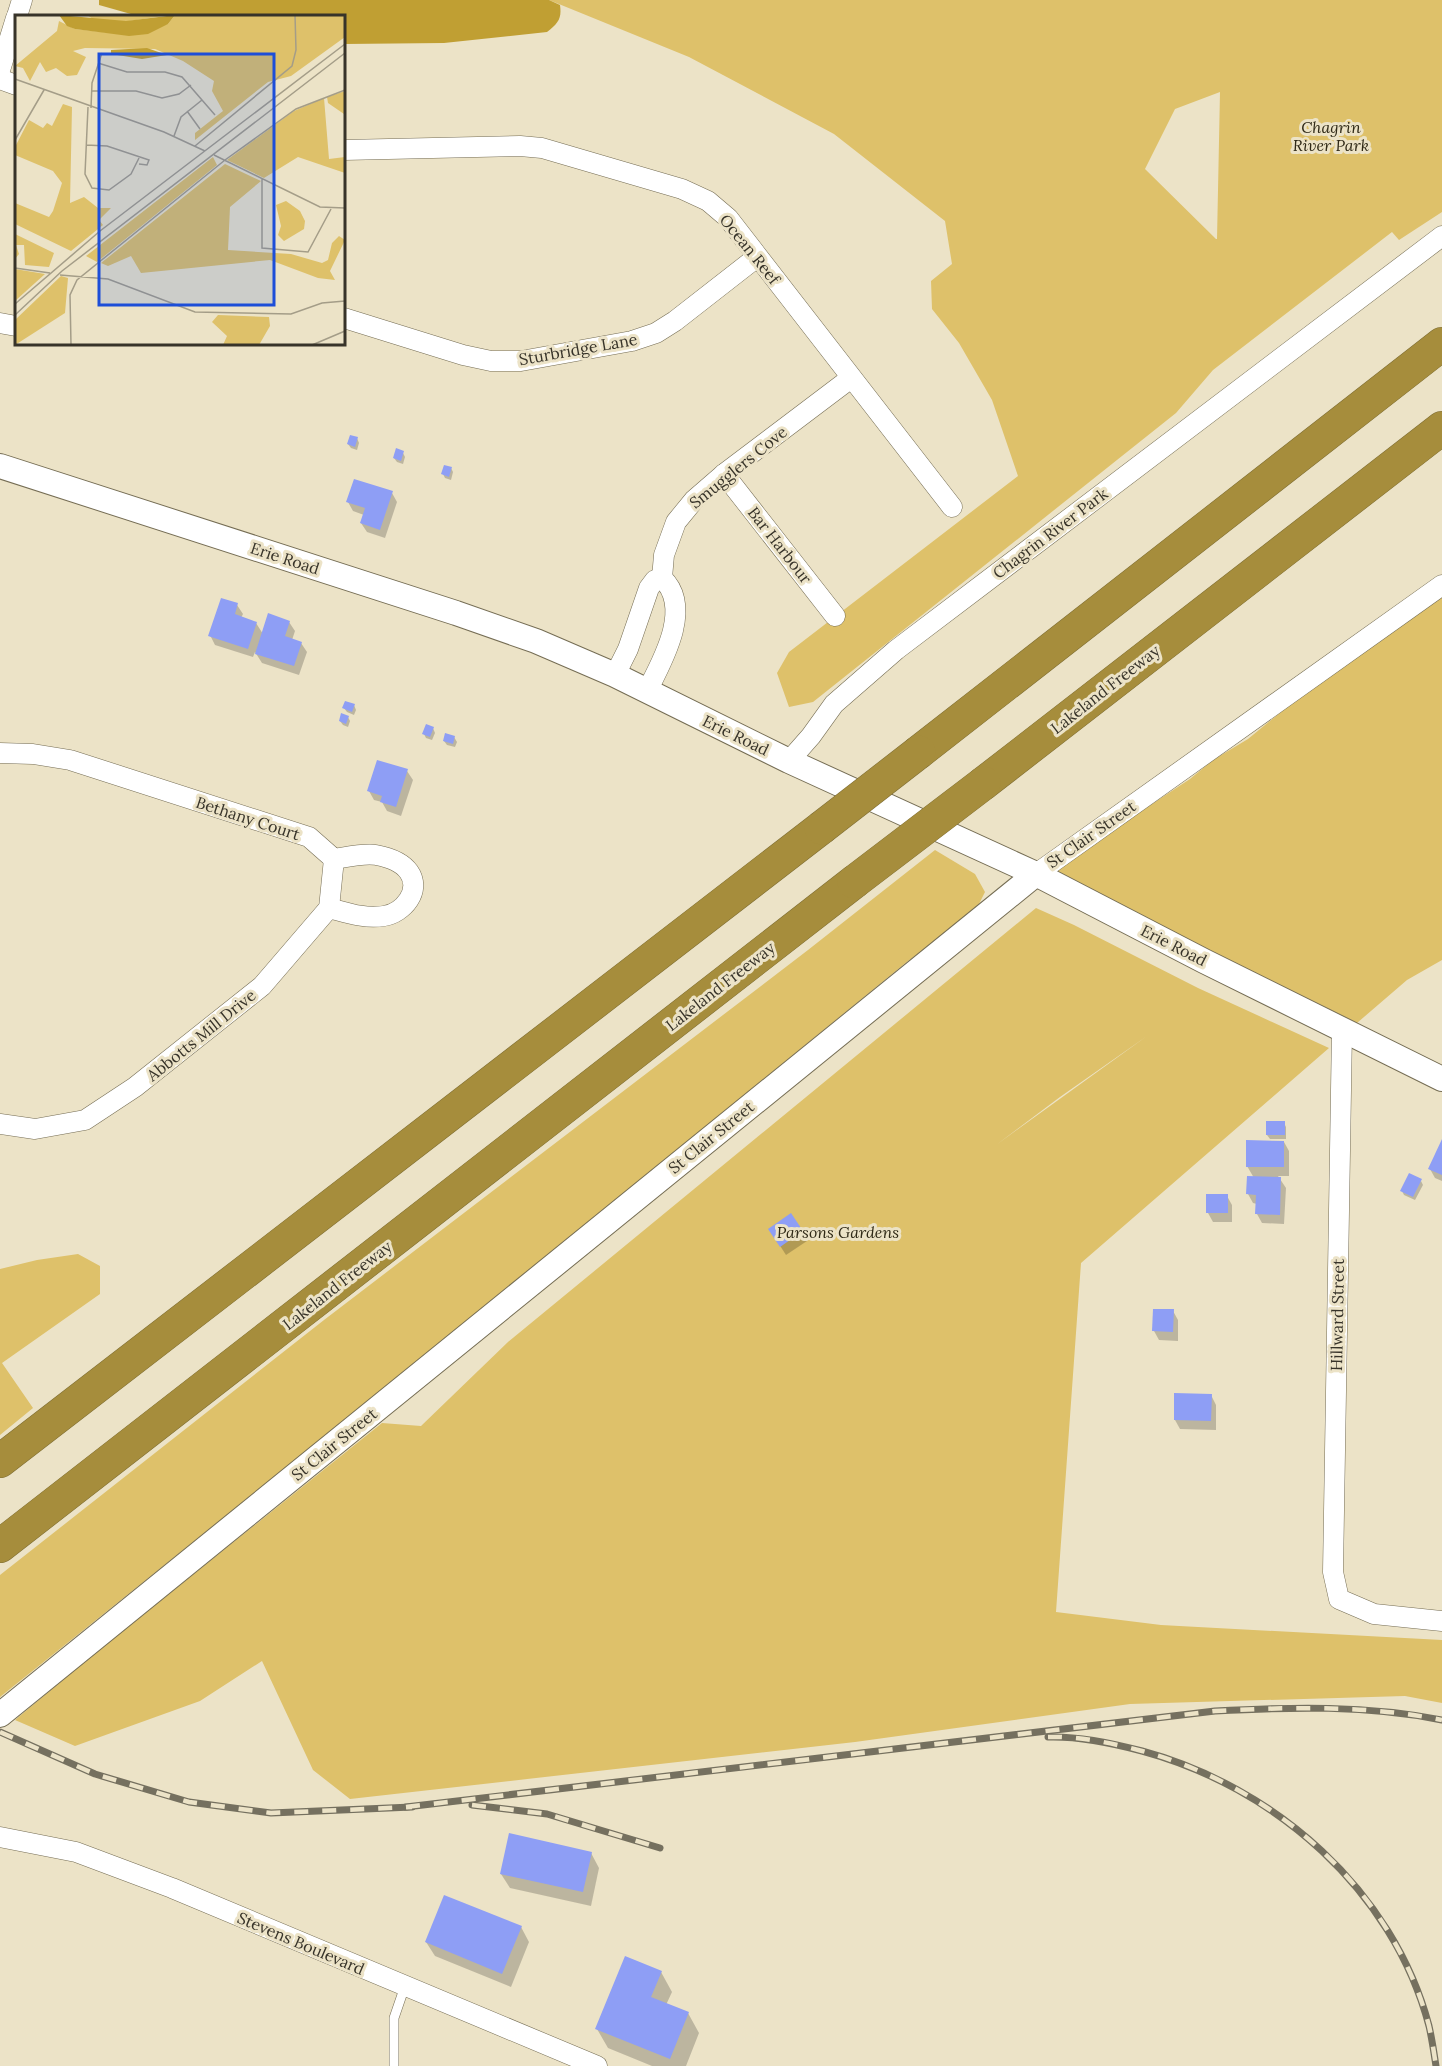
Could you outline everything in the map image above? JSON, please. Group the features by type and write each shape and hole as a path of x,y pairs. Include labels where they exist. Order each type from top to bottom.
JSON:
{"highway":[{"path":"0,1461 821,828 1442,344"},
{"name":"Lakeland Freeway","path":"0,1546 1442,428"}],"street":[{"path":"18,15 22,0"},
{"path":"0,70 15,23"},
{"path":"0,80 15,85"},
{"name":"Ocean Reef","path":"345,150 520,146 542,148 682,189 708,201 728,218 952,507"},
{"name":"Chagrin River Park","path":"789,761 834,704 896,650 1442,236"},
{"name":"Sturbridge Lane","path":"345,318 463,355 491,361 521,361 632,341 656,333 675,321 757,257"},
{"path":"0,323 15,326"},
{"name":"Smugglers Cove","path":"615,675 628,649 649,588 655,580 662,578 664,555 676,522 694,500 724,474 851,378"},
{"name":"Erie Road","path":"0,466 536,641 615,675 789,761 1036,873 1442,1079"},
{"name":"Bar Harbour","path":"724,474 836,616"},
{"path":"647,691 672,635 676,608 674,594 662,578"},
{"name":"St Clair Street","path":"0,1715 1036,873 1442,585"},
{"name":"Bethany Court","path":"0,753 33,754 70,760 309,837 334,859"},
{"path":"374,854 393,859 409,871 413,882 410,899 399,912 385,916 364,918 329,908 334,859 374,854"},
{"name":"Abbotts Mill Drive","path":"0,1124 35,1129 86,1119 135,1087 262,986 329,908"},
{"name":"Hillward Street","path":"1342,1030 1333,1572 1339,1599 1374,1614 1442,1621"},
{"name":"Stevens Boulevard","path":"0,1837 76,1852 172,1888 597,2066"}],"lane":[{"path":"394,2066 394,2018 405,1986"}],"green space":[{"path":"549,0 1442,0 1442,212 1399,240 1392,232 1213,370 1176,413 813,702 789,707 777,673 789,652 1018,476 992,400 959,343 932,309 931,281 952,264 945,221 834,134 689,57","holes":["1220,92 1217,239 1145,169 1175,109"]},
{"path":"1442,594 1442,960 1407,980 1357,1023 1050,871 1190,779 1213,760 1248,739 1304,693"},
{"path":"935,850 975,874 985,892 974,914 908,961 445,1340 0,1697 0,1575 324,1320 808,950"},
{"name":"Parsons Gardens","path":"1036,908 1198,988 1329,1048 1081,1263 1056,1612 1161,1625 1442,1640 1442,1703 1405,1696 1130,1704 855,1742 350,1799 313,1770 262,1661 200,1701 75,1746 15,1720 382,1423 421,1426 508,1342","holes":["1147,1036 996,1145 1060,1097"]},
{"path":"78,1254 100,1266 100,1294 2,1363 33,1408 0,1435 0,1269 37,1260"}],"shaded area":[{"path":"99,0 549,0 560,5 560,14 554,26 547,32 444,43 345,44 345,15 134,15 99,5"}],"building":[{"path":"350,435 358,437 355,447 347,444"},
{"path":"396,448 404,451 401,461 393,458"},
{"path":"444,465 452,467 449,477 441,474"},
{"path":"354,479 393,491 380,530 360,523 365,508 346,502"},
{"path":"221,598 238,603 235,614 257,622 248,649 208,636"},
{"path":"268,613 290,621 285,636 302,642 294,666 255,654"},
{"path":"345,701 355,704 352,712 342,708"},
{"path":"341,713 349,716 346,724 339,721"},
{"path":"426,724 434,727 430,737 422,734"},
{"path":"445,733 455,736 453,744 443,741"},
{"path":"377,760 408,769 396,807 380,802 382,796 367,791"},
{"path":"1266,1121 1285,1121 1285,1135 1266,1135"},
{"path":"1442,1139 1442,1175 1428,1169"},
{"path":"1246,1140 1284,1141 1284,1167 1246,1167"},
{"path":"1409,1173 1422,1179 1413,1197 1400,1191"},
{"path":"1247,1176 1281,1177 1280,1215 1255,1214 1256,1195 1246,1194"},
{"path":"1206,1194 1228,1194 1228,1213 1206,1213"},
{"path":"791,1213 803,1231 780,1247 768,1229"},
{"path":"1153,1309 1174,1309 1173,1332 1152,1331"},
{"path":"1174,1393 1212,1394 1211,1421 1174,1420"},
{"path":"509,1833 592,1852 583,1892 500,1874"},
{"path":"444,1895 522,1926 502,1974 425,1942"},
{"path":"625,1956 662,1971 651,1997 689,2012 670,2059 595,2029"}],"railway":[{"path":"406,1807 1215,1711 1329,1708 1386,1712 1442,1720"},
{"path":"0,1732 95,1774 189,1802 271,1813 412,1807"},
{"path":"1048,1737 1083,1739 1119,1745 1191,1768 1238,1790 1282,1818 1322,1851 1357,1889 1388,1931 1412,1977 1429,2026 1436,2066"},
{"path":"472,1805 547,1814 660,1848"}]}
